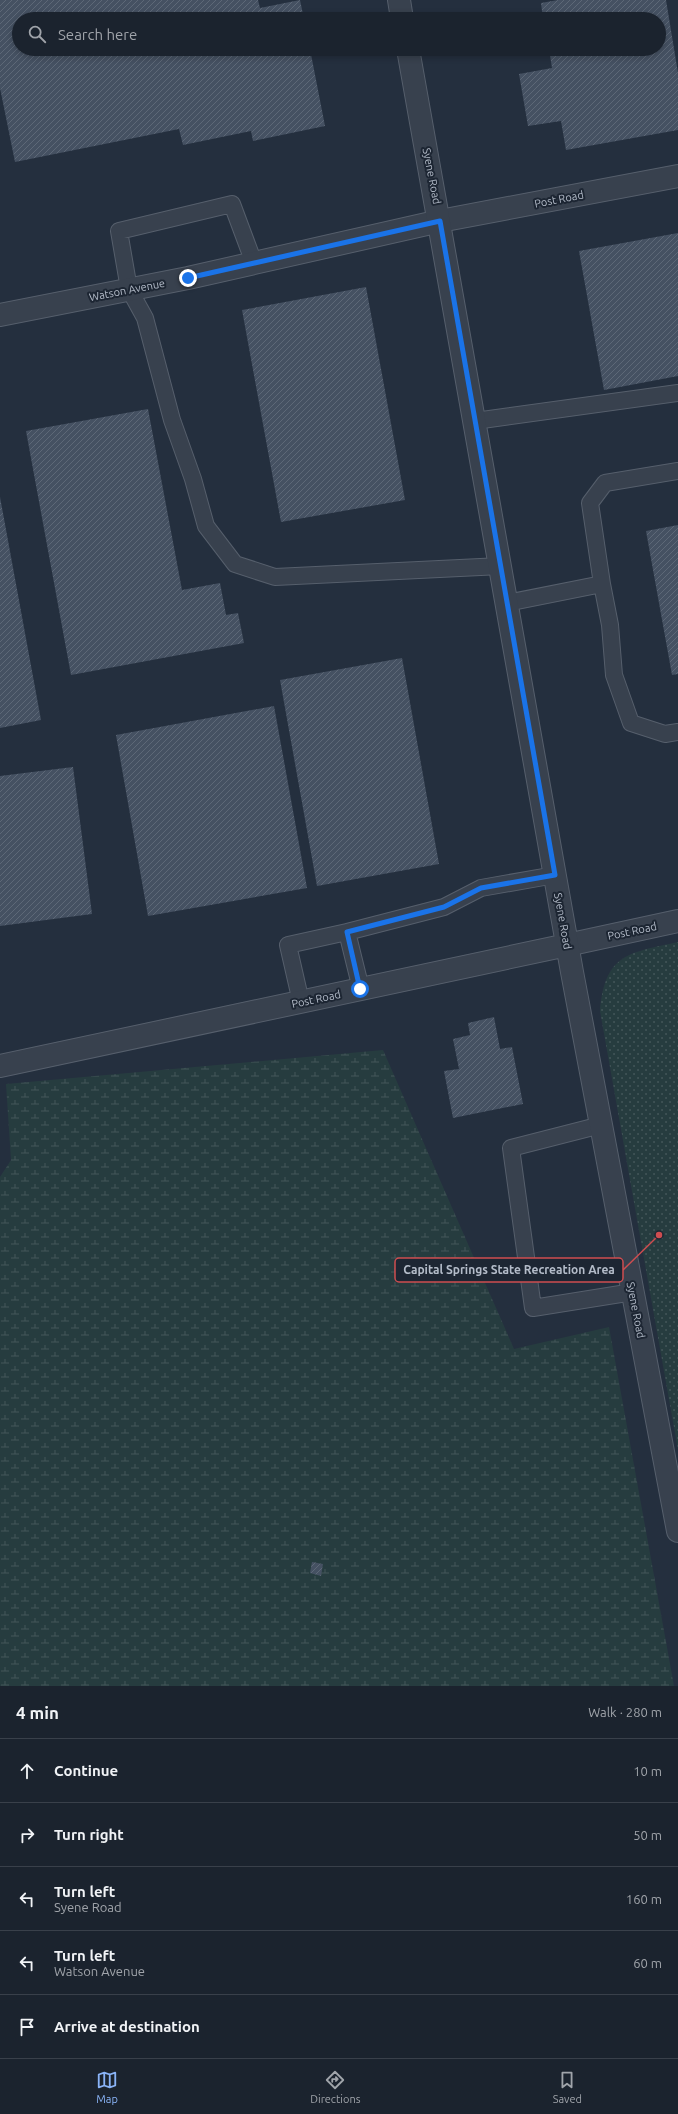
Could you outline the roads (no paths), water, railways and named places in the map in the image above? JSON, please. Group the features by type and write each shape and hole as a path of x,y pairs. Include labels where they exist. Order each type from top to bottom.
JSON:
{"street":[{"path":"399,0 401,12"},
{"name":"Syene Road","path":"409,56 440,221 567,945 678,1531"},
{"name":"Post Road","path":"440,221 678,176"},
{"name":"Watson Avenue","path":"0,315 254,263 440,221"},
{"name":"Post Road","path":"0,1066 678,921"}],"lane":[{"path":"254,263 232,204 119,231 129,289 145,318 172,420 193,479 206,526 235,564 275,577 501,566"},
{"path":"475,422 678,393"},
{"path":"678,471 605,484 590,503 602,584 610,625 614,675 631,723 666,734 678,732"},
{"path":"507,603 602,584"},
{"path":"301,1002 288,945 347,932 444,907 481,888 555,875"},
{"path":"347,932 360,989"},
{"path":"601,1125 511,1148 533,1308 633,1292"}],"place":[{"name":"Capital Springs State Recreation Area","path":"659,1235"}]}
